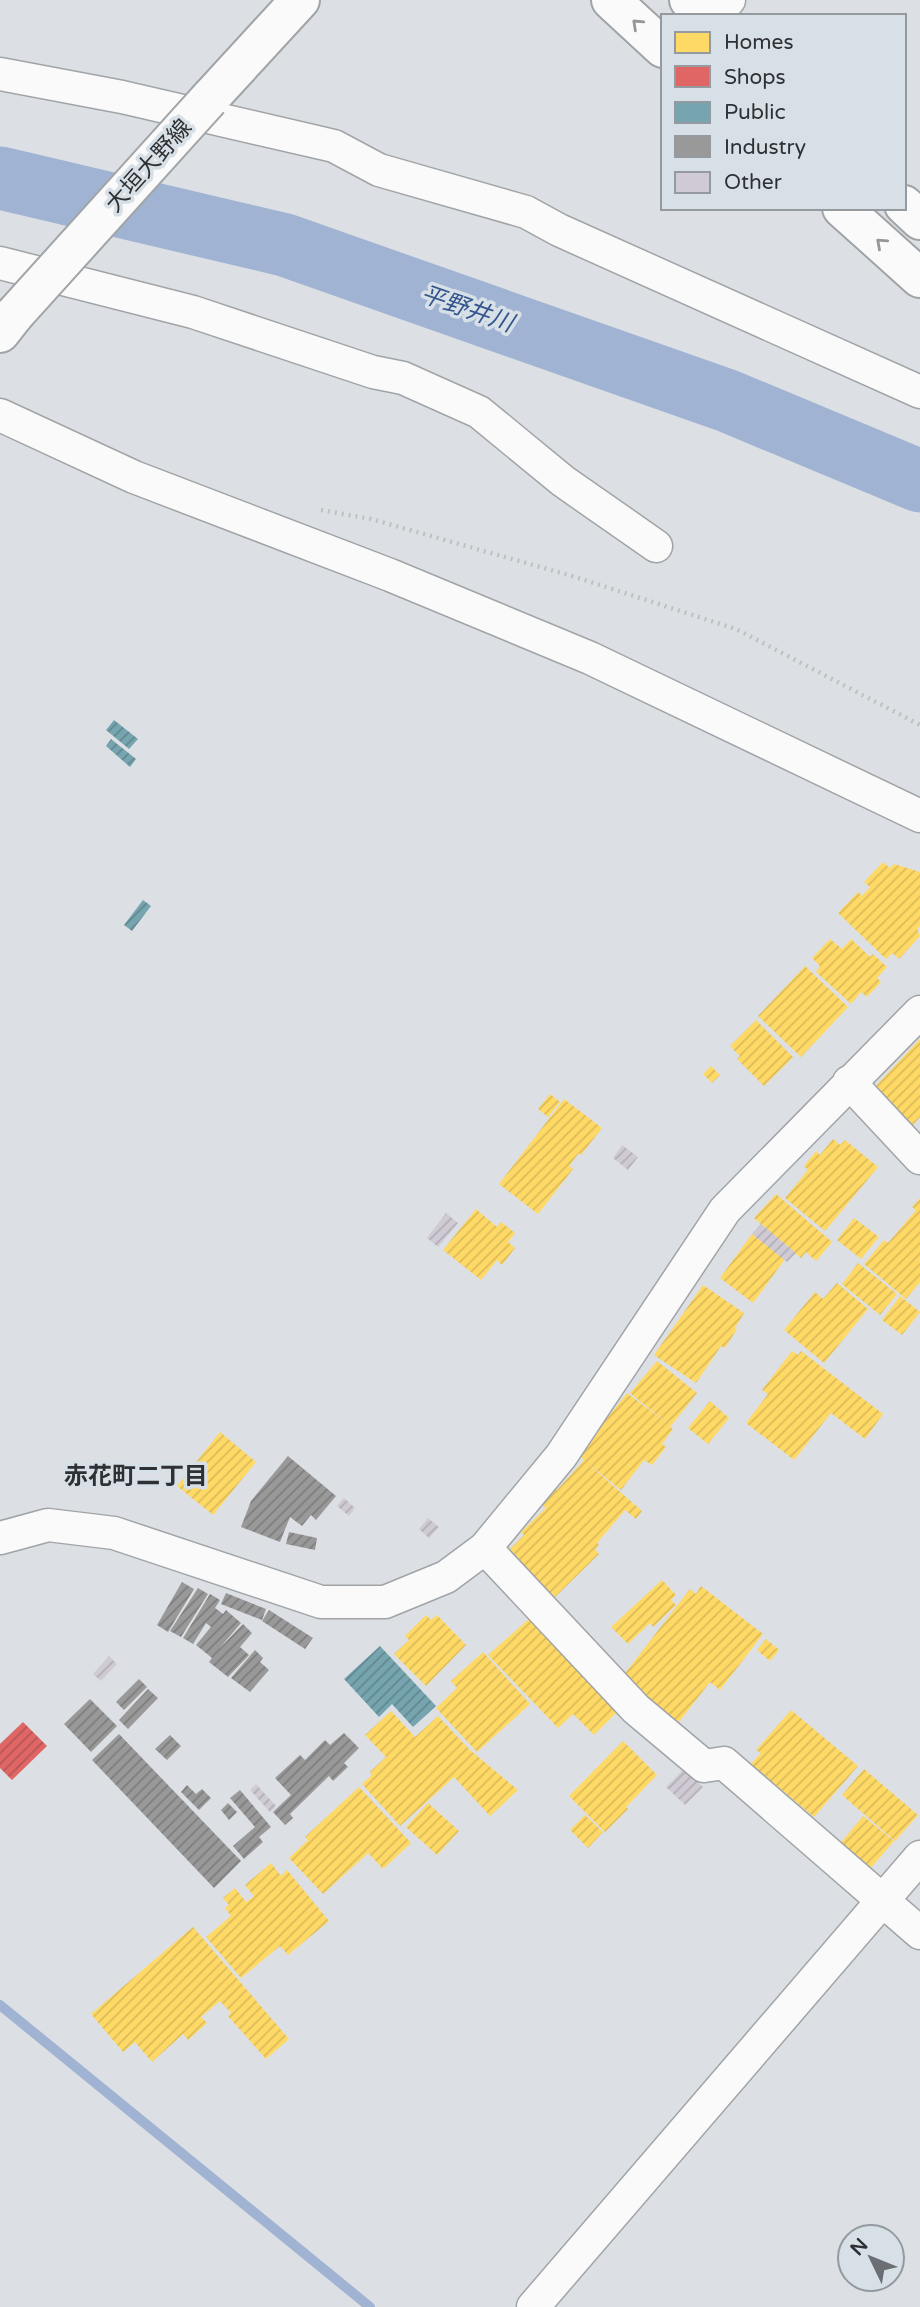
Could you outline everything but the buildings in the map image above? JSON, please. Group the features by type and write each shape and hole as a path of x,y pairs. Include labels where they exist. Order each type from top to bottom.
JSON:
{"main road":[{"name":"大垣大野線","path":"8,323 300,0"},
{"path":"611,0 661,46"},
{"path":"689,0 704,14"},
{"path":"906,207 920,220"},
{"path":"844,210 920,278"}],"street":[{"path":"716,14 729,0"},
{"path":"0,74 122,97 334,146 379,170 526,212 559,230 920,392"},
{"path":"0,263 192,312 373,372 403,377 479,412 563,481 656,546"},
{"path":"0,415 134,477 390,575 590,658 920,816"},
{"path":"0,1538 48,1525 114,1533 321,1602 385,1602 446,1577 485,1548 561,1456 725,1210 920,1012"},
{"path":"849,1082 920,1158"},
{"path":"485,1548 636,1709 704,1766 724,1763 920,1933"},
{"path":"533,2307 920,1857"}],"path":[{"path":"318,510 371,519 545,568 736,629 920,725"}],"waterway":[{"name":"平野井川","path":"0,178 285,245 728,401 920,481"},
{"path":"0,2005 370,2307"}],"district":[{"name":"赤花町二丁目","path":"136,1476"}]}
